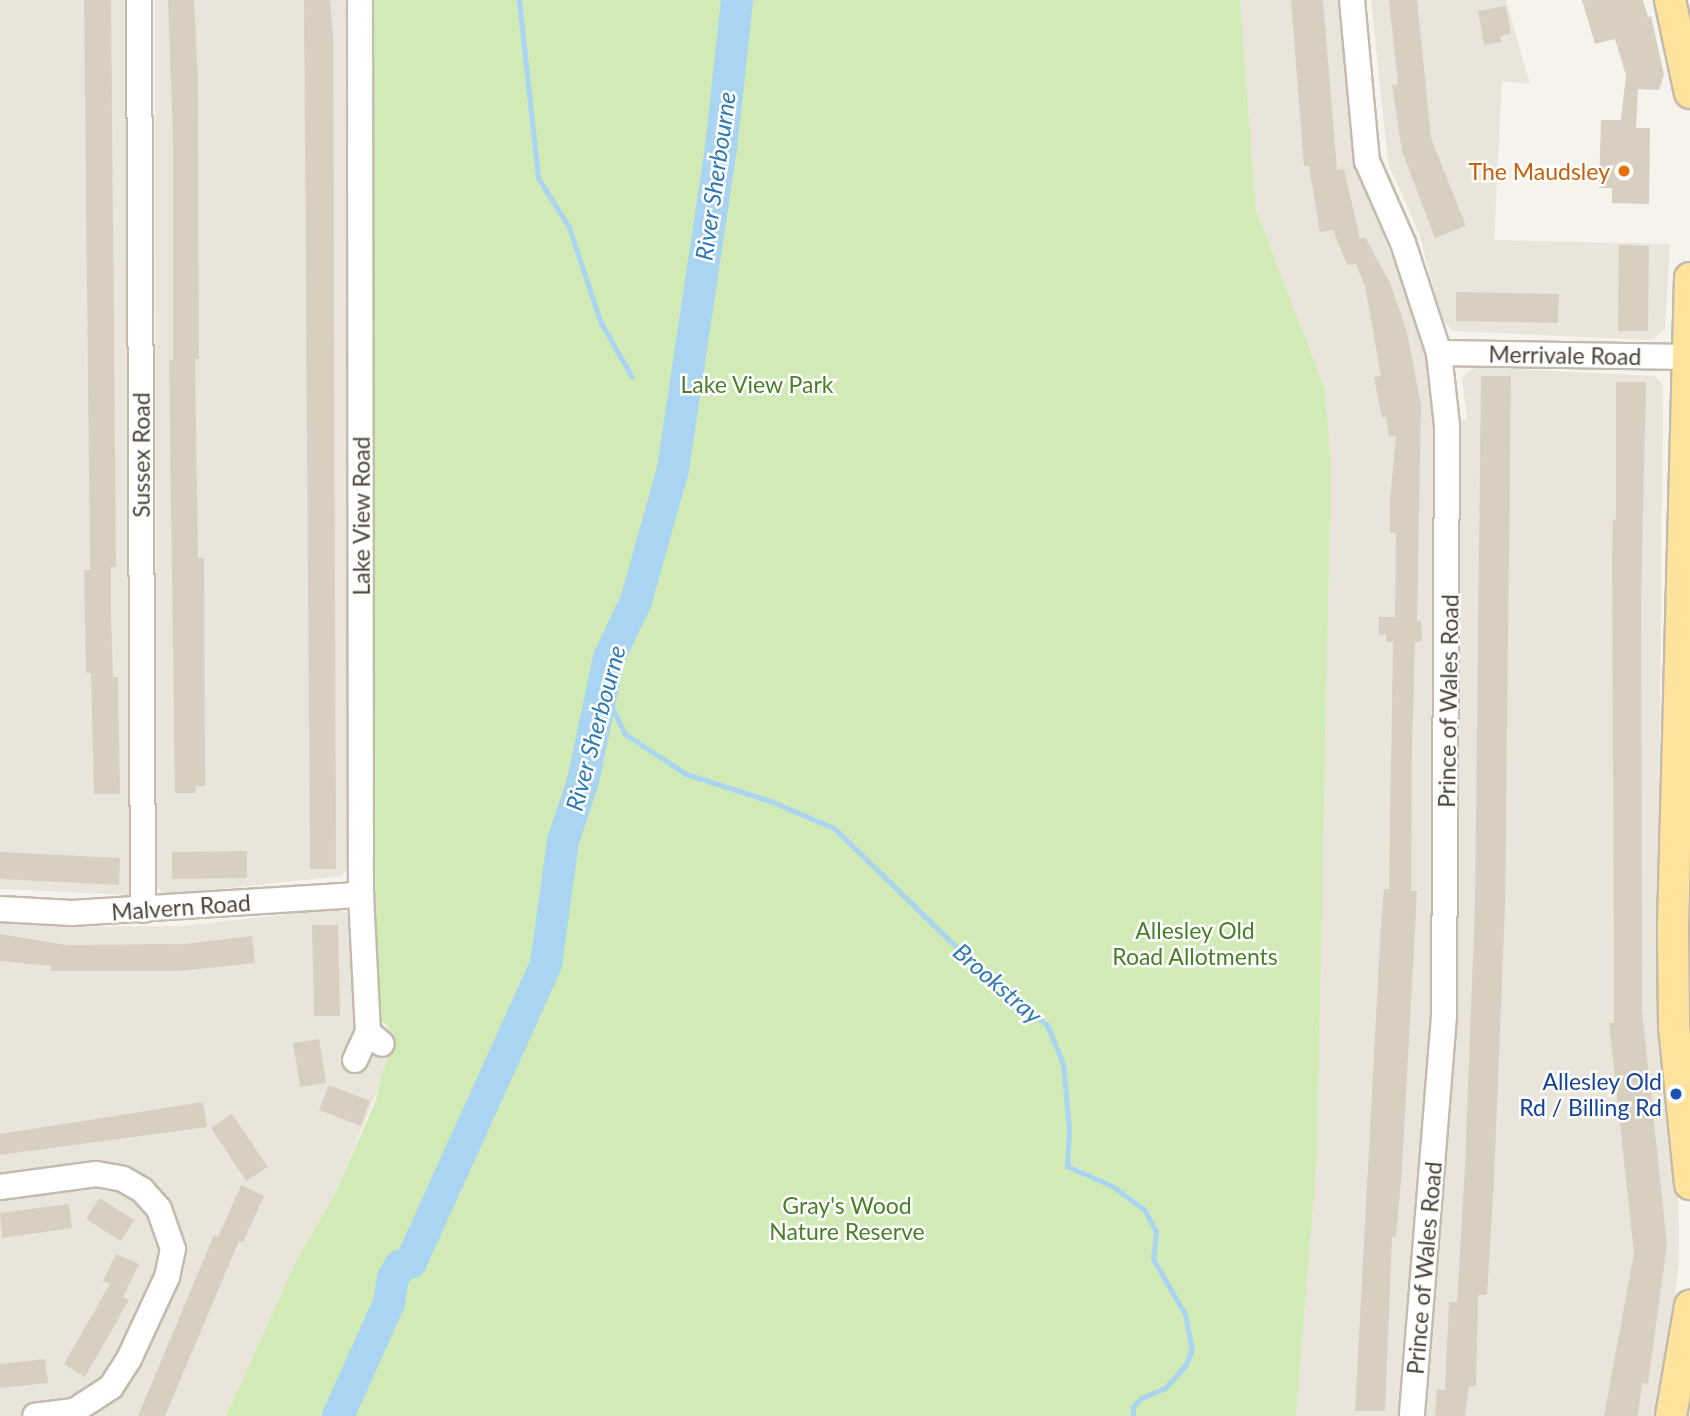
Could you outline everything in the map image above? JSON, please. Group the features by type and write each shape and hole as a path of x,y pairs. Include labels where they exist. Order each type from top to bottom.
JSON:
{"main road":[{"path":"1670,0 1690,93"},
{"path":"1690,278 1683,795 1674,1026 1690,1184"},
{"path":"1671,1416 1690,1306"}],"street":[{"name":"Sussex Road","path":"139,0 143,910"},
{"name":"Lake View Road","path":"355,1060 375,1038 361,895 360,0"},
{"name":"Prince of Wales Road","path":"1352,0 1367,161 1402,243 1439,353 1450,518 1444,1016 1412,1416"},
{"name":"Merrivale Road","path":"1439,353 1688,357"},
{"name":"Malvern Road","path":"0,909 72,913 361,895"},
{"path":"0,1187 96,1174 123,1179 142,1190 159,1209 173,1249 162,1289 129,1359 111,1387 74,1411 35,1416"}],"shaded area":[{"path":"0,0 128,0 136,886 128,895 0,889"},
{"path":"155,0 349,0 350,866 341,876 165,895 156,887"},
{"path":"1240,0 1340,0 1354,159 1423,339 1435,422 1467,420 1462,377 1475,367 1655,376 1663,385 1658,941 1662,1044 1678,1185 1679,1262 1670,1334 1653,1416 1296,1416 1317,1159 1331,467 1325,389 1256,210"},
{"path":"1371,0 1506,0 1530,84 1502,81 1494,240 1670,244 1665,329 1652,340 1452,331 1441,317 1419,233 1388,163"},
{"path":"335,909 348,913 352,930 354,1031 339,1062 359,1071 373,1055 390,1060 334,1196 297,1259 226,1416 0,1416 0,921 60,927 182,926"}],"green space":[{"name":"Lake View Park","path":"369,0 1240,0 1256,210 1325,389 1331,467 1317,1159 1296,1416 226,1416 297,1259 334,1196 375,1102 393,1034 380,1018 376,995"}],"building":[{"path":"84,0 111,0 116,567 111,567 111,614 113,677 118,677 120,794 94,794 91,673 86,673 84,570 90,570"},
{"path":"168,0 194,0 198,79 199,359 195,359 198,558 204,558 205,786 196,786 195,793 175,793 169,360 173,360 173,140"},
{"path":"304,0 330,0 333,36 336,869 310,869"},
{"path":"1291,0 1323,0 1337,170 1344,169 1360,239 1365,237 1390,283 1407,332 1421,405 1417,621 1421,621 1422,641 1415,642 1412,745 1411,891 1417,891 1402,1169 1396,1237 1392,1237 1385,1411 1355,1411 1381,924 1384,889 1389,889 1393,642 1386,642 1386,634 1379,635 1379,617 1395,617 1396,533 1390,533 1390,500 1396,436 1389,437 1386,417 1382,418 1374,377 1381,376 1365,286 1356,264 1347,265 1333,230 1320,232 1309,166 1304,166"},
{"path":"1389,0 1417,0 1431,138 1466,226 1435,238 1402,151 1392,85 1398,84"},
{"path":"1582,0 1643,0 1648,17 1651,16 1664,75 1659,90 1638,89 1636,128 1650,128 1649,204 1612,203 1612,188 1599,188 1601,120 1621,120 1626,75 1615,39 1595,44"},
{"path":"1506,6 1511,34 1500,36 1502,42 1484,45 1478,11"},
{"path":"1619,245 1649,246 1648,331 1618,331"},
{"path":"1456,292 1559,294 1558,323 1456,321"},
{"path":"1481,376 1511,376 1505,906 1494,1180 1487,1295 1478,1295 1476,1386 1469,1386 1465,1416 1435,1416 1437,1390 1445,1390 1449,1302 1457,1302 1465,1166 1475,905"},
{"path":"1616,382 1646,382 1641,599 1642,1011 1667,1244 1648,1384 1642,1383 1638,1416 1604,1416 1634,1253 1609,1023 1614,1023 1612,555 1613,519 1616,520"},
{"path":"247,851 247,878 172,879 172,852"},
{"path":"0,852 120,858 119,885 0,879"},
{"path":"312,925 338,925 340,1016 314,1016"},
{"path":"0,934 66,945 184,944 252,936 255,963 179,971 51,971 51,966 0,961"},
{"path":"319,1039 326,1083 300,1087 293,1043"},
{"path":"329,1085 370,1101 361,1126 319,1110"},
{"path":"203,1102 207,1127 0,1155 0,1134"},
{"path":"232,1114 268,1167 246,1181 211,1128"},
{"path":"241,1185 264,1196 243,1242 239,1241 165,1416 138,1416 214,1235 218,1237"},
{"path":"100,1198 134,1220 121,1241 86,1219"},
{"path":"69,1204 72,1228 2,1238 0,1213"},
{"path":"116,1254 139,1264 123,1297 129,1300 85,1377 64,1364 110,1284 103,1281"},
{"path":"45,1359 48,1383 0,1388 0,1364"}],"waterway":[{"name":"River Sherbourne","path":"519,0 538,178 569,227 601,323 632,377"},
{"name":"River Sherbourne","path":"338,1416 389,1303 393,1278 400,1266 411,1262 546,964 563,841 583,781 609,658 636,601 673,469 721,148 737,0"},
{"name":"Brookstray","path":"604,692 625,734 686,774 770,801 834,828 973,963 1047,1025 1063,1064 1069,1129 1067,1166 1112,1186 1144,1209 1156,1232 1153,1259 1185,1314 1192,1349 1185,1366 1165,1388 1141,1398 1133,1407 1133,1416"}],"place":[{"name":"The Maudsley","path":"1624,171"},
{"name":"Allesley Old Rd / Billing Rd","path":"1676,1094"}],"park label":[{"name":"Allesley Old Road Allotments","path":"1195,943"},
{"name":"Gray's Wood Nature Reserve","path":"847,1218"}]}
